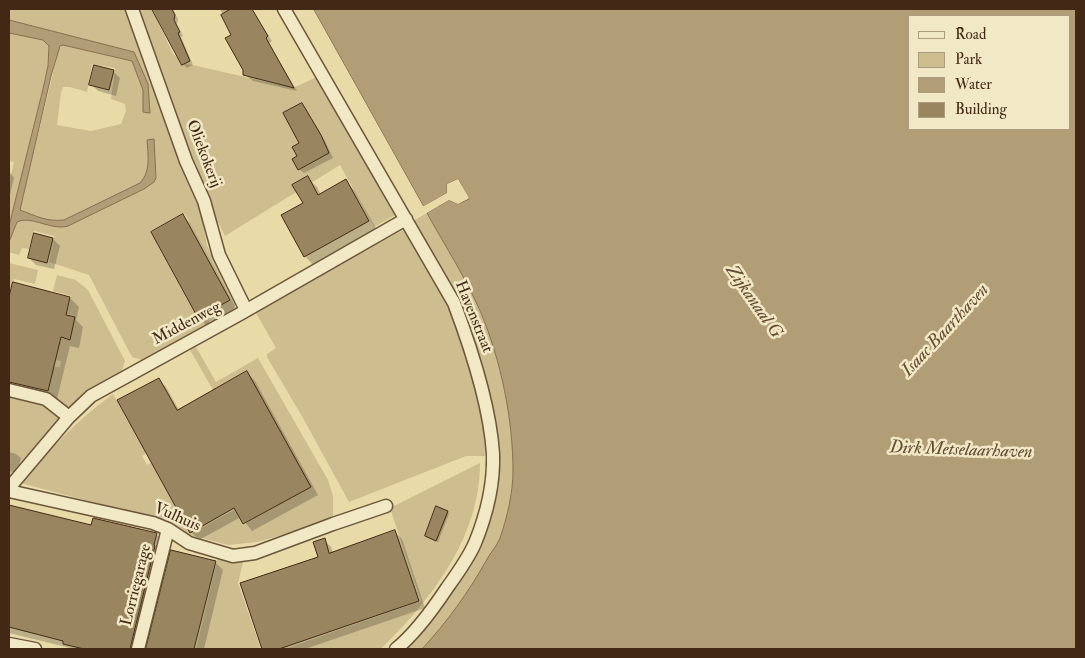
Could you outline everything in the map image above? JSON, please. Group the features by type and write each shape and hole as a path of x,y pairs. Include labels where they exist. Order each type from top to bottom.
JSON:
{"street":[{"name":"Oliekokerij","path":"132,9 186,161 204,202 218,255 246,310"},
{"name":"Havenstraat","path":"284,9 454,303 470,345 488,420 493,455 490,491 475,543 441,598 396,649"},
{"name":"Middenweg","path":"9,489 69,417 91,396 406,219"},
{"path":"9,390 46,399 69,417"},
{"name":"Vulhuis","path":"9,489 152,523 168,529 188,543 233,556 255,553 386,506"},
{"name":"Lorriegarage","path":"138,649 168,529"},
{"path":"9,644 35,649"}],"green space":[{"path":"9,9 128,9 200,205 207,246 237,299 233,310 225,315 219,307 231,300 185,214 150,231 198,319 206,314 210,323 142,360 132,357 89,275 49,262 54,236 34,231 29,249 22,248 19,255 9,252 9,242 17,222 29,220 55,227 68,226 144,189 154,182 156,178 154,139 147,140 147,168 144,178 140,183 64,220 47,219 20,210 59,48 63,45 132,61 143,90 143,112 150,112 148,84 134,52 9,20","holes":["92,64 115,68 111,99 125,104 126,111 121,124 91,131 57,125 63,87 87,92"]},
{"path":"135,9 152,9 173,54 184,63 293,88 319,76 395,215 374,227 340,165 225,236 203,192"},
{"path":"9,33 43,40 49,46 48,66 43,89 9,226 9,183 14,162 9,161"},
{"path":"427,213 475,300 488,331 500,370 508,411 511,431 513,479 509,505 500,538 464,596 422,649 399,649 446,596 495,484 481,376 413,221"},
{"path":"405,229 446,299 461,335 478,396 482,417 485,456 466,456 349,502 267,357 267,354 276,348 255,311"},
{"path":"9,263 38,270 35,284 14,279 9,296"},
{"path":"57,275 76,280 88,290 125,361 122,371 84,392 69,409 47,395 54,367 60,367 61,361 56,360 61,338 70,340 75,316 67,314 71,296 53,291"},
{"path":"196,347 216,382 258,358 328,480 333,496 333,518 318,525 257,542 228,545 190,535 155,519 21,483 64,436 113,394 146,453 142,456 147,465 151,463 190,534 234,510 243,525 311,487 247,371 213,390 190,350"},
{"path":"9,394 46,404 61,417 9,476"},
{"path":"480,463 478,490 472,516 450,565 418,609 381,649 285,649 421,601 390,508"},
{"path":"218,557 243,562 238,583 261,649 196,649"}],"water":[{"path":"314,9 1076,9 1076,649 422,649 457,607 499,541 509,505 513,471 508,411 500,370 488,331 469,287 427,213 449,200 458,204 469,199 458,179 447,184 447,193 424,206"},
{"path":"9,20 134,52 148,84 150,113 143,112 143,90 132,61 63,45 60,46 51,76 20,210 47,219 64,220 140,183 144,178 147,168 147,140 154,139 156,178 154,182 144,189 68,226 55,227 29,220 17,222 9,242 9,226 43,89 48,66 49,46 43,40 9,33"}],"pier":[{"path":"458,179 469,198 458,204 449,200 425,214 425,211 448,198 458,201 466,197 457,182 449,186 448,195 425,208 422,207 447,193 447,184"}],"building":[{"path":"152,9 172,9 175,15 174,20 180,32 178,33 190,61 182,65"},
{"path":"231,9 252,9 294,88 243,75 243,70 225,38 231,35 221,15"},
{"path":"94,65 114,70 109,90 89,85"},
{"path":"302,103 321,135 329,153 298,170 292,159 297,156 292,147 299,143 283,113"},
{"path":"308,176 318,195 346,179 369,221 304,257 281,215 303,203 292,185"},
{"path":"183,214 230,300 198,318 151,232"},
{"path":"34,233 53,238 47,263 28,258"},
{"path":"13,282 70,297 66,315 75,317 70,340 61,337 48,391 9,382 9,297"},
{"path":"247,371 311,487 243,524 234,508 190,533 117,400 159,378 177,410"},
{"path":"9,505 91,525 93,518 157,533 130,649 84,649 63,644 63,641 9,627"},
{"path":"436,506 448,511 436,541 425,536"},
{"path":"395,530 419,601 279,649 262,649 240,583 318,557 313,542 325,538 329,553"},
{"path":"171,550 216,561 194,649 146,649"}],"water label":[{"name":"Zijkanaal G","path":"753,302"},
{"name":"Isaac Baarthaven","path":"946,331"},
{"name":"Dirk Metselaarhaven","path":"961,451"}]}
